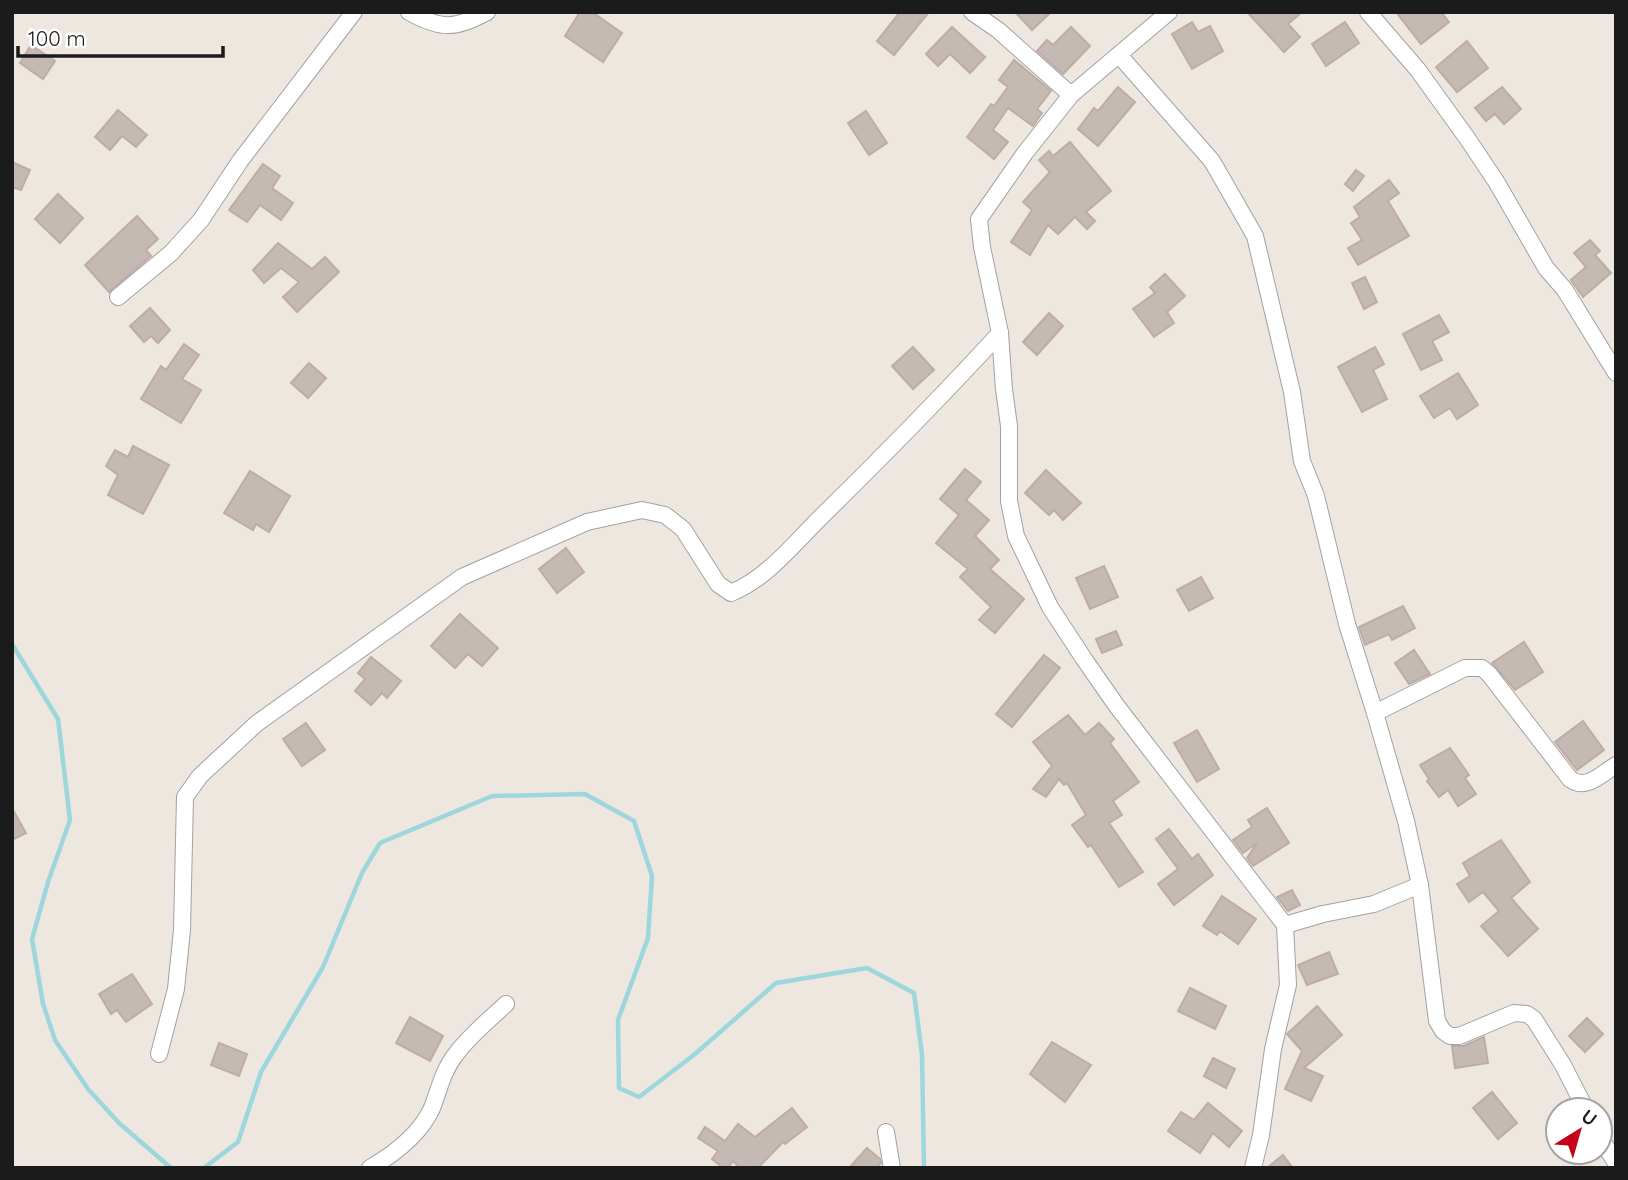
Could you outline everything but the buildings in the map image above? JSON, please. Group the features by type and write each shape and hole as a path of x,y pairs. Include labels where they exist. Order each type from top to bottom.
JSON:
{"street":[{"path":"118,297 171,253 201,220 240,161 354,12"},
{"path":"409,12 423,20 446,27 465,24 488,12"},
{"path":"972,12 998,30 1071,95"},
{"path":"1169,12 1071,95 1025,153 979,219 982,247 1000,333 1009,426 1009,501 1016,536 1050,607 1116,705 1285,925 1288,985 1273,1049 1261,1135 1253,1168"},
{"path":"1368,12 1418,70 1474,149 1546,268 1565,290 1616,373"},
{"path":"1119,55 1212,161 1255,236 1292,392 1302,461 1316,496 1347,624 1376,713 1406,821 1420,885 1437,1021 1450,1036 1459,1036 1514,1013 1527,1014 1534,1019 1579,1096"},
{"path":"159,1054 176,989 182,930 185,797 200,776 257,724 462,577 587,522 642,510 665,516 684,529 718,584 731,593 744,587 774,563 883,456 1000,333"},
{"path":"1376,713 1465,668 1482,668 1575,783 1588,783 1616,765"},
{"path":"1285,925 1374,904 1420,885"},
{"path":"370,1168 397,1152 414,1133 431,1109 437,1089 454,1055 506,1004"},
{"path":"886,1132 892,1168"}],"waterway":[{"path":"12,644 58,719 70,820 32,939 43,1004 55,1040 88,1089 119,1123 171,1168"},
{"path":"204,1168 238,1142 261,1072 323,967 362,873 380,843 492,796 585,794 634,821 652,876 648,938 618,1020 619,1088 639,1097 695,1054 776,983 867,968 914,993 922,1055 924,1168"}]}
